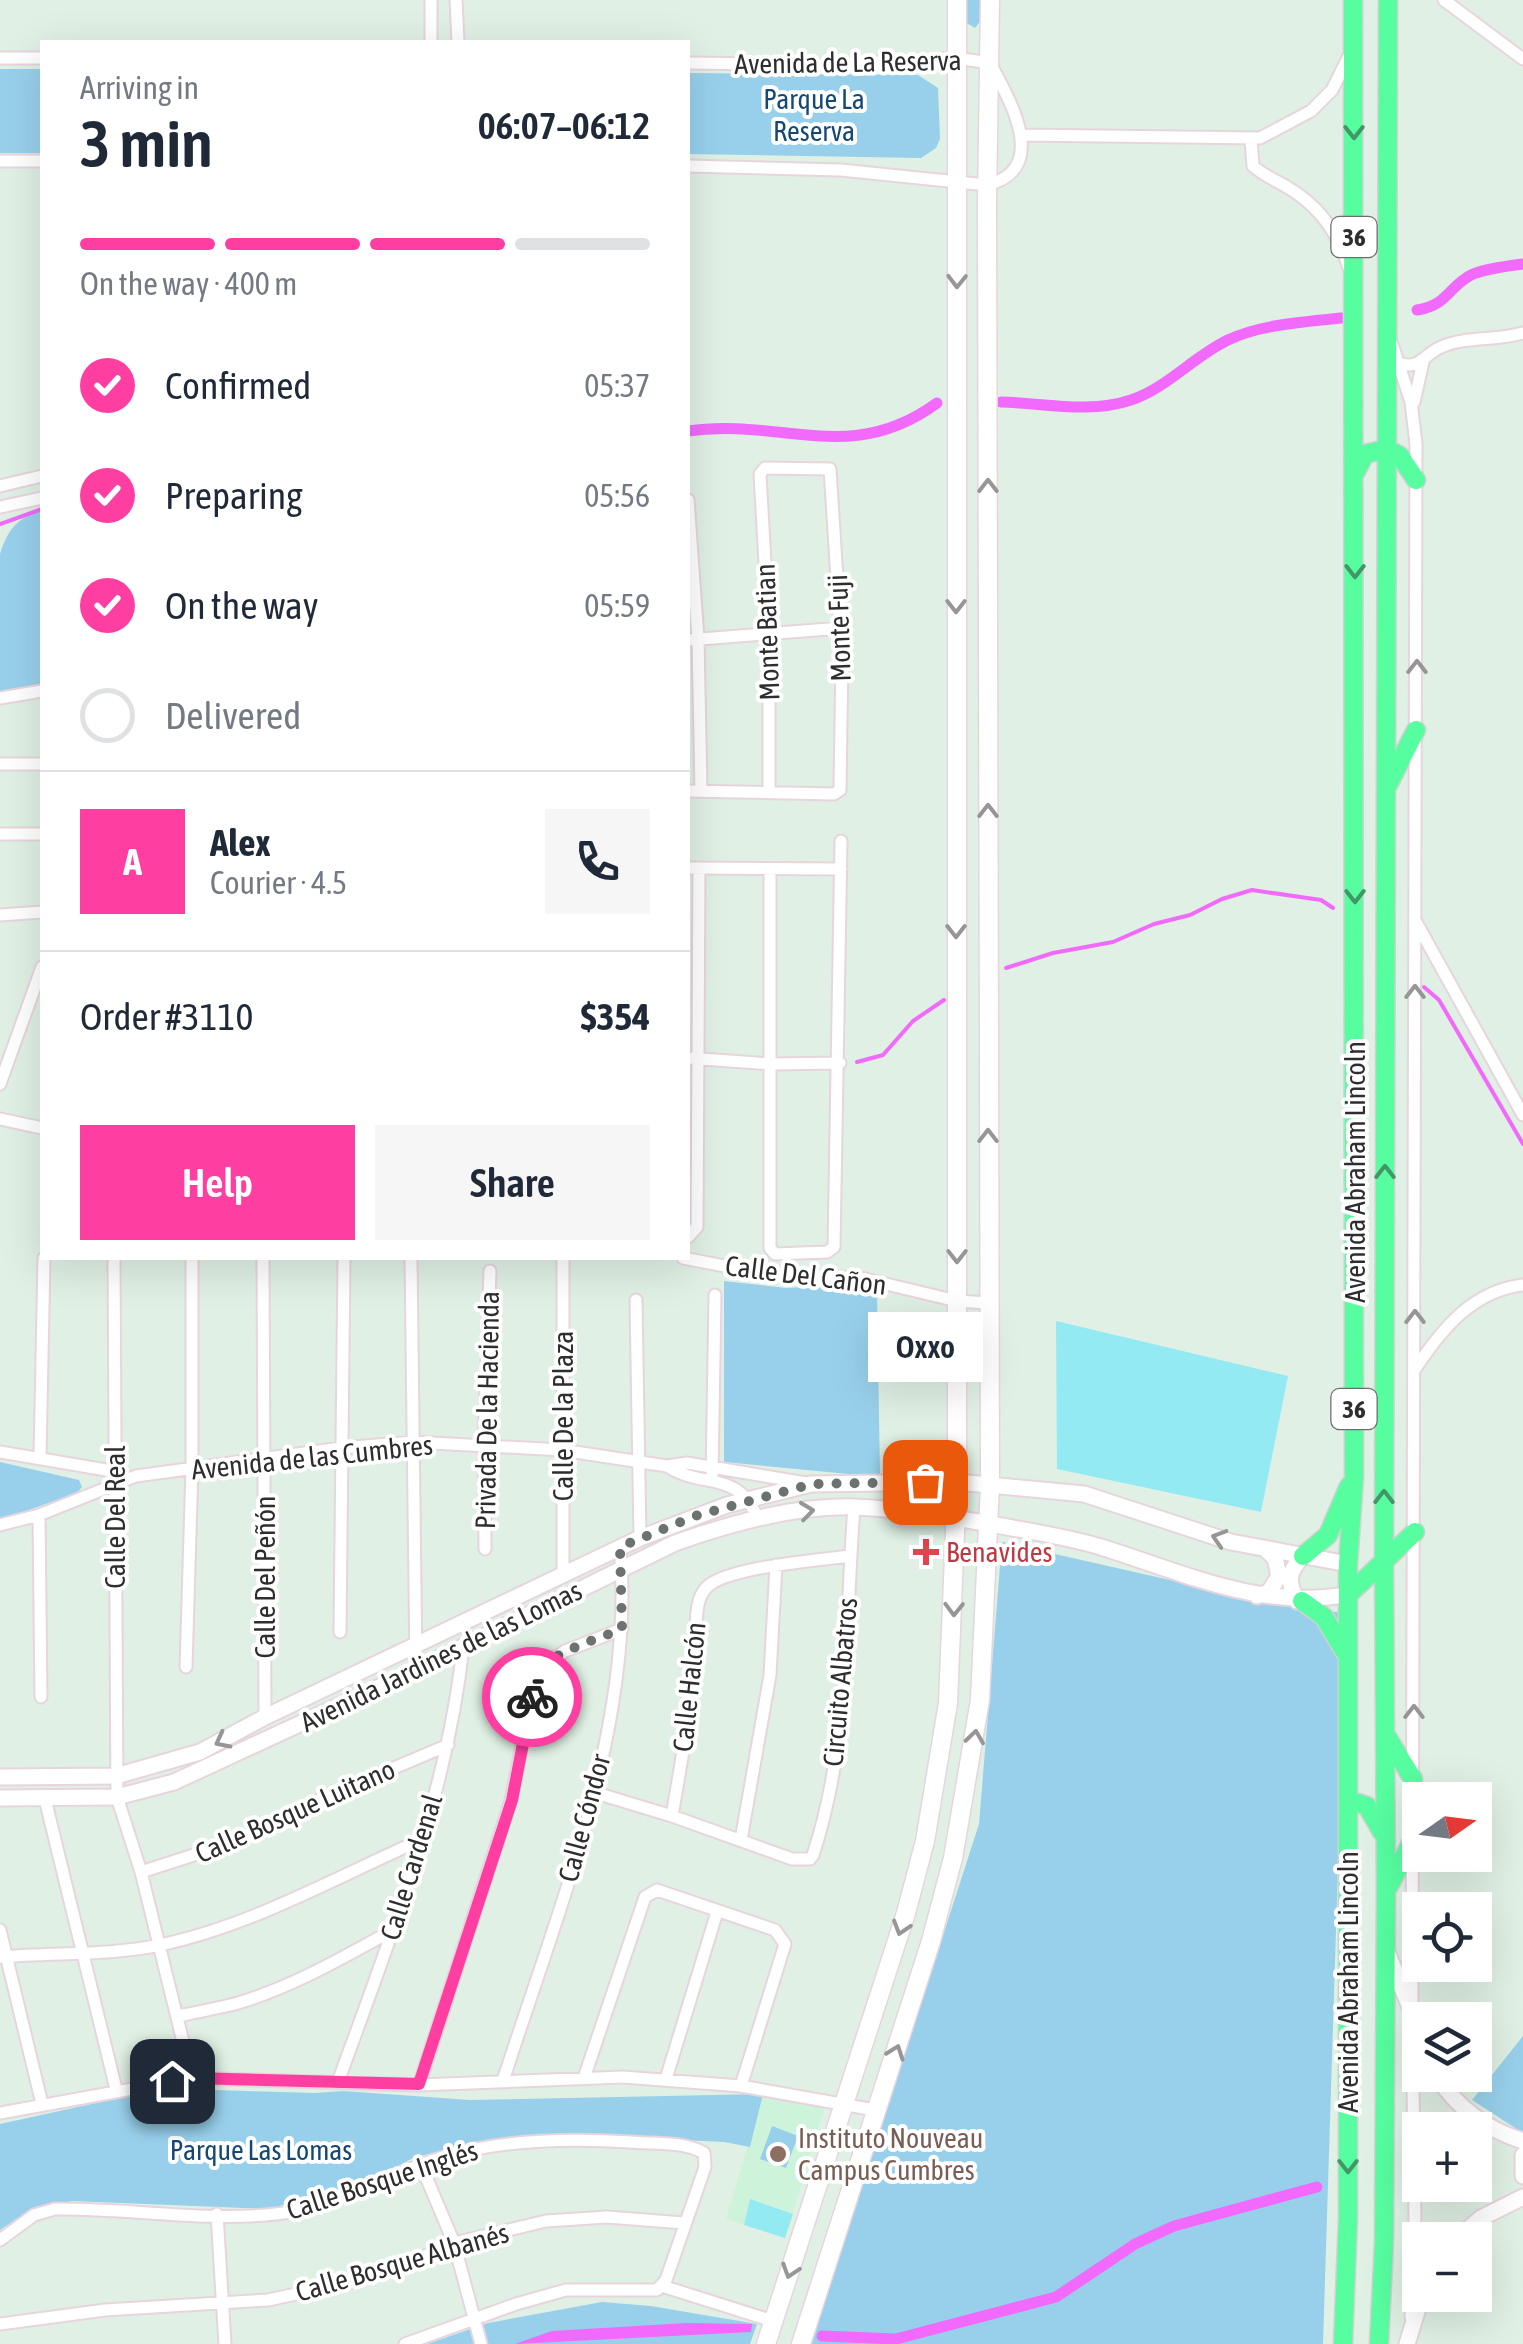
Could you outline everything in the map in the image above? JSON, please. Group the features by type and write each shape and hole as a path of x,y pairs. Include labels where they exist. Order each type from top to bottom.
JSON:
{"main road":[{"path":"766,2344 906,1913 938,1775 952,1658 957,1482 957,0"},
{"path":"800,2344 926,1959 956,1842 980,1700 990,1484 990,0"},
{"name":"Avenida Abraham Lincoln","path":"1343,2341 1348,2219 1349,1659 1356,1588 1348,1564 1354,1477 1353,0"},
{"name":"36","path":"1379,2342 1384,2243 1386,1891 1388,0"},
{"path":"956,399 988,400"},
{"path":"1355,473 1365,454 1386,449 1400,456 1416,480"},
{"path":"1386,790 1416,730"},
{"path":"1302,1556 1328,1535 1354,1477"},
{"path":"1385,1629 1356,1588 1415,1532"},
{"path":"1299,1601 1324,1617 1349,1659"},
{"path":"1386,1735 1413,1779"},
{"path":"1349,1805 1369,1808 1386,1842"},
{"path":"1386,1891 1402,1860"},
{"path":"810,2210 839,2219"},
{"path":"1343,2341 1379,2342"}],"street":[{"path":"431,0 432,40"},
{"path":"456,0 458,40"},
{"path":"1444,0 1523,59"},
{"path":"690,166 912,176 987,194 1013,168 1023,135 1251,140 1272,134 1310,111 1338,79 1354,42"},
{"path":"0,58 40,58"},
{"name":"Avenida de La Reserva","path":"690,63 825,66 956,58 990,63 1023,135"},
{"path":"1251,140 1250,160 1258,170 1306,198 1322,215 1344,252 1354,285"},
{"path":"0,161 40,160"},
{"path":"1386,326 1412,412 1416,480 1413,1782"},
{"path":"1398,364 1424,362 1442,346 1523,333"},
{"path":"1412,412 1424,362"},
{"name":"Monte Batian","path":"770,791 760,474 765,468 830,470"},
{"name":"Monte Fuji","path":"770,791 834,794 840,786 841,628 830,470"},
{"path":"0,486 40,476"},
{"path":"0,507 40,498"},
{"path":"690,556 694,791 770,791"},
{"path":"693,640 841,628"},
{"path":"0,698 40,691"},
{"path":"0,764 40,764"},
{"path":"0,834 40,834"},
{"path":"770,868 770,1248 775,1254 828,1252 834,1247 842,841"},
{"path":"690,1235 697,1227 692,1058 693,869 841,869"},
{"path":"0,915 40,912"},
{"path":"1415,921 1523,1115"},
{"path":"0,1084 40,973"},
{"path":"692,1058 772,1064 840,1062"},
{"path":"0,1119 40,1128"},
{"name":"Calle Del Cañon","path":"690,1259 766,1274 873,1280 956,1301 988,1303"},
{"path":"40,1457 44,1260"},
{"name":"Calle Del Real","path":"114,1260 117,1796 141,1872 192,2078"},
{"path":"186,1667 192,1468 192,1260"},
{"name":"Calle Del Peñón","path":"262,1260 265,1717"},
{"path":"340,1632 344,1260"},
{"path":"410,1260 416,1670"},
{"name":"Calle De la Plaza","path":"563,1260 563,1574"},
{"name":"Privada De la Hacienda","path":"484,1549 490,1271"},
{"path":"1416,1369 1442,1329 1467,1307 1489,1294 1523,1285"},
{"path":"713,1473 716,1295"},
{"path":"636,1300 640,1538"},
{"name":"Avenida de las Cumbres","path":"0,1525 136,1476 413,1442 562,1450 812,1484"},
{"name":"Avenida de las Cumbres","path":"0,1452 136,1476"},
{"name":"Avenida de las Cumbres","path":"713,1473 747,1499"},
{"name":"Avenida Jardines de las Lomas","path":"0,1777 116,1776 200,1752 265,1717 640,1538 747,1499 812,1484 957,1482 1084,1494 1230,1542 1348,1564"},
{"path":"747,1499 758,1519"},
{"name":"Avenida Jardines de las Lomas","path":"0,1798 117,1796 174,1782 710,1530 798,1511 854,1507 989,1524 1100,1546 1257,1596 1299,1601 1356,1588"},
{"name":"Circuito Albatros","path":"741,1840 792,1860 810,1859 814,1855 843,1705 854,1507"},
{"path":"39,1514 41,1697"},
{"name":"Calle Cóndor","path":"503,2081 596,1793 622,1629 620,1547"},
{"path":"1257,1596 1269,1592 1279,1576 1275,1558 1266,1550"},
{"name":"Calle Halcón","path":"672,1816 694,1687 700,1597 717,1580 776,1565 850,1556"},
{"path":"1299,1601 1290,1586 1290,1576 1302,1556"},
{"path":"596,1793 741,1840 770,1676 776,1565"},
{"path":"419,2084 512,1800 536,1670 565,1651 622,1629"},
{"name":"Calle Cardenal","path":"338,2082 421,1840 448,1745 463,1647"},
{"name":"Calle Bosque Luitano","path":"141,1872 234,1842 322,1798 448,1745"},
{"path":"45,1799 116,2089"},
{"path":"3,1957 158,1945 203,1934 262,1912 421,1840"},
{"path":"1411,1872 1412,2002"},
{"path":"584,2078 644,1897 651,1891 663,1891 775,1930 785,1944 741,2086"},
{"path":"666,2080 717,1912"},
{"path":"0,1930 3,1957 42,2104"},
{"path":"178,2016 240,2002 272,1990 392,1930"},
{"path":"1384,1945 1411,2002"},
{"path":"0,2113 192,2078 419,2084 584,2078 666,2080 741,2086 875,2110"},
{"path":"1409,2341 1415,2218 1413,2092"},
{"path":"1448,2092 1458,2106 1480,2121 1523,2141"},
{"name":"Calle Bosque Inglés","path":"0,2240 34,2215 55,2209 276,2214 352,2194 421,2164 501,2144 593,2140 690,2146 704,2153 706,2160 684,2222"},
{"path":"1523,2155 1523,2176"},
{"path":"421,2164 454,2244 481,2344"},
{"path":"1476,2222 1523,2197"},
{"path":"217,2214 225,2344"},
{"name":"Calle Bosque Albanés","path":"0,2324 105,2310 268,2300 352,2282 454,2244 546,2221 578,2218 684,2222"},
{"path":"662,2286 684,2222"},
{"path":"405,2344 566,2290 596,2288 650,2292 662,2286 773,2321"},
{"path":"1409,2341 1417,2312"}],"shaded area":[{"path":"1056,1321 1288,1376 1261,1512 1057,1469"},
{"name":"Instituto Nouveau Campus Cumbres","path":"763,2094 824,2109 785,2238 726,2219"},
{"path":"750,2199 793,2214 785,2238 744,2225"},
{"path":"687,2323 752,2324 751,2332 515,2344 552,2331"}],"green space":[{"path":"965,0 982,0 982,19 975,28 965,22"},
{"path":"0,69 40,69 40,153 0,153"},
{"name":"Parque La Reserva","path":"690,73 918,75 938,88 940,139 936,148 921,158 690,154"},
{"path":"40,512 40,685 0,692 0,554 6,538 26,517"},
{"path":"724,1281 786,1288 838,1285 877,1292 880,1477 724,1462"},
{"path":"0,1462 79,1480 82,1487 77,1493 0,1520"},
{"path":"1002,1542 1294,1608 1346,1613 1323,2344 811,2344 979,1824"},
{"path":"1523,2036 1523,2133 1472,2100 1478,2092 1492,2092 1492,2075"},
{"name":"Parque Las Lomas","path":"213,2090 343,2091 470,2100 763,2094 750,2147 622,2137 501,2139 415,2157 351,2190 266,2209 72,2201 30,2210 0,2230 0,2124 128,2096"},
{"path":"772,2126 798,2136 786,2168 760,2159"},
{"path":"602,2302 757,2324 750,2344 427,2344 488,2323"}],"waterway":[{"path":"1417,310 1436,304 1473,274 1523,264"},
{"path":"1001,402 1083,407 1115,404 1157,388 1216,347 1241,335 1284,324 1341,318"},
{"path":"690,431 722,428 844,436 905,422 937,403"},
{"path":"0,524 40,510"},
{"path":"1006,968 1053,953 1113,942 1252,890 1321,900 1333,908"},
{"path":"1424,987 1439,1000 1523,1144"},
{"path":"857,1062 883,1055 913,1021 944,1000"},
{"path":"822,2336 896,2339 1056,2297 1135,2244 1174,2226 1317,2187"}],"way so far":[{"path":"532,1697 536,1670 565,1651 622,1629 620,1547 695,1516 812,1484 925,1482"}],"place":[{"name":"Oxxo","path":"925,1482"},
{"name":"Benavides","path":"926,1552"},
{"name":"Instituto Nouveau Campus Cumbres","path":"778,2154"}],"route":[{"path":"172,2081 192,2078 419,2084 512,1800 532,1697"}]}
